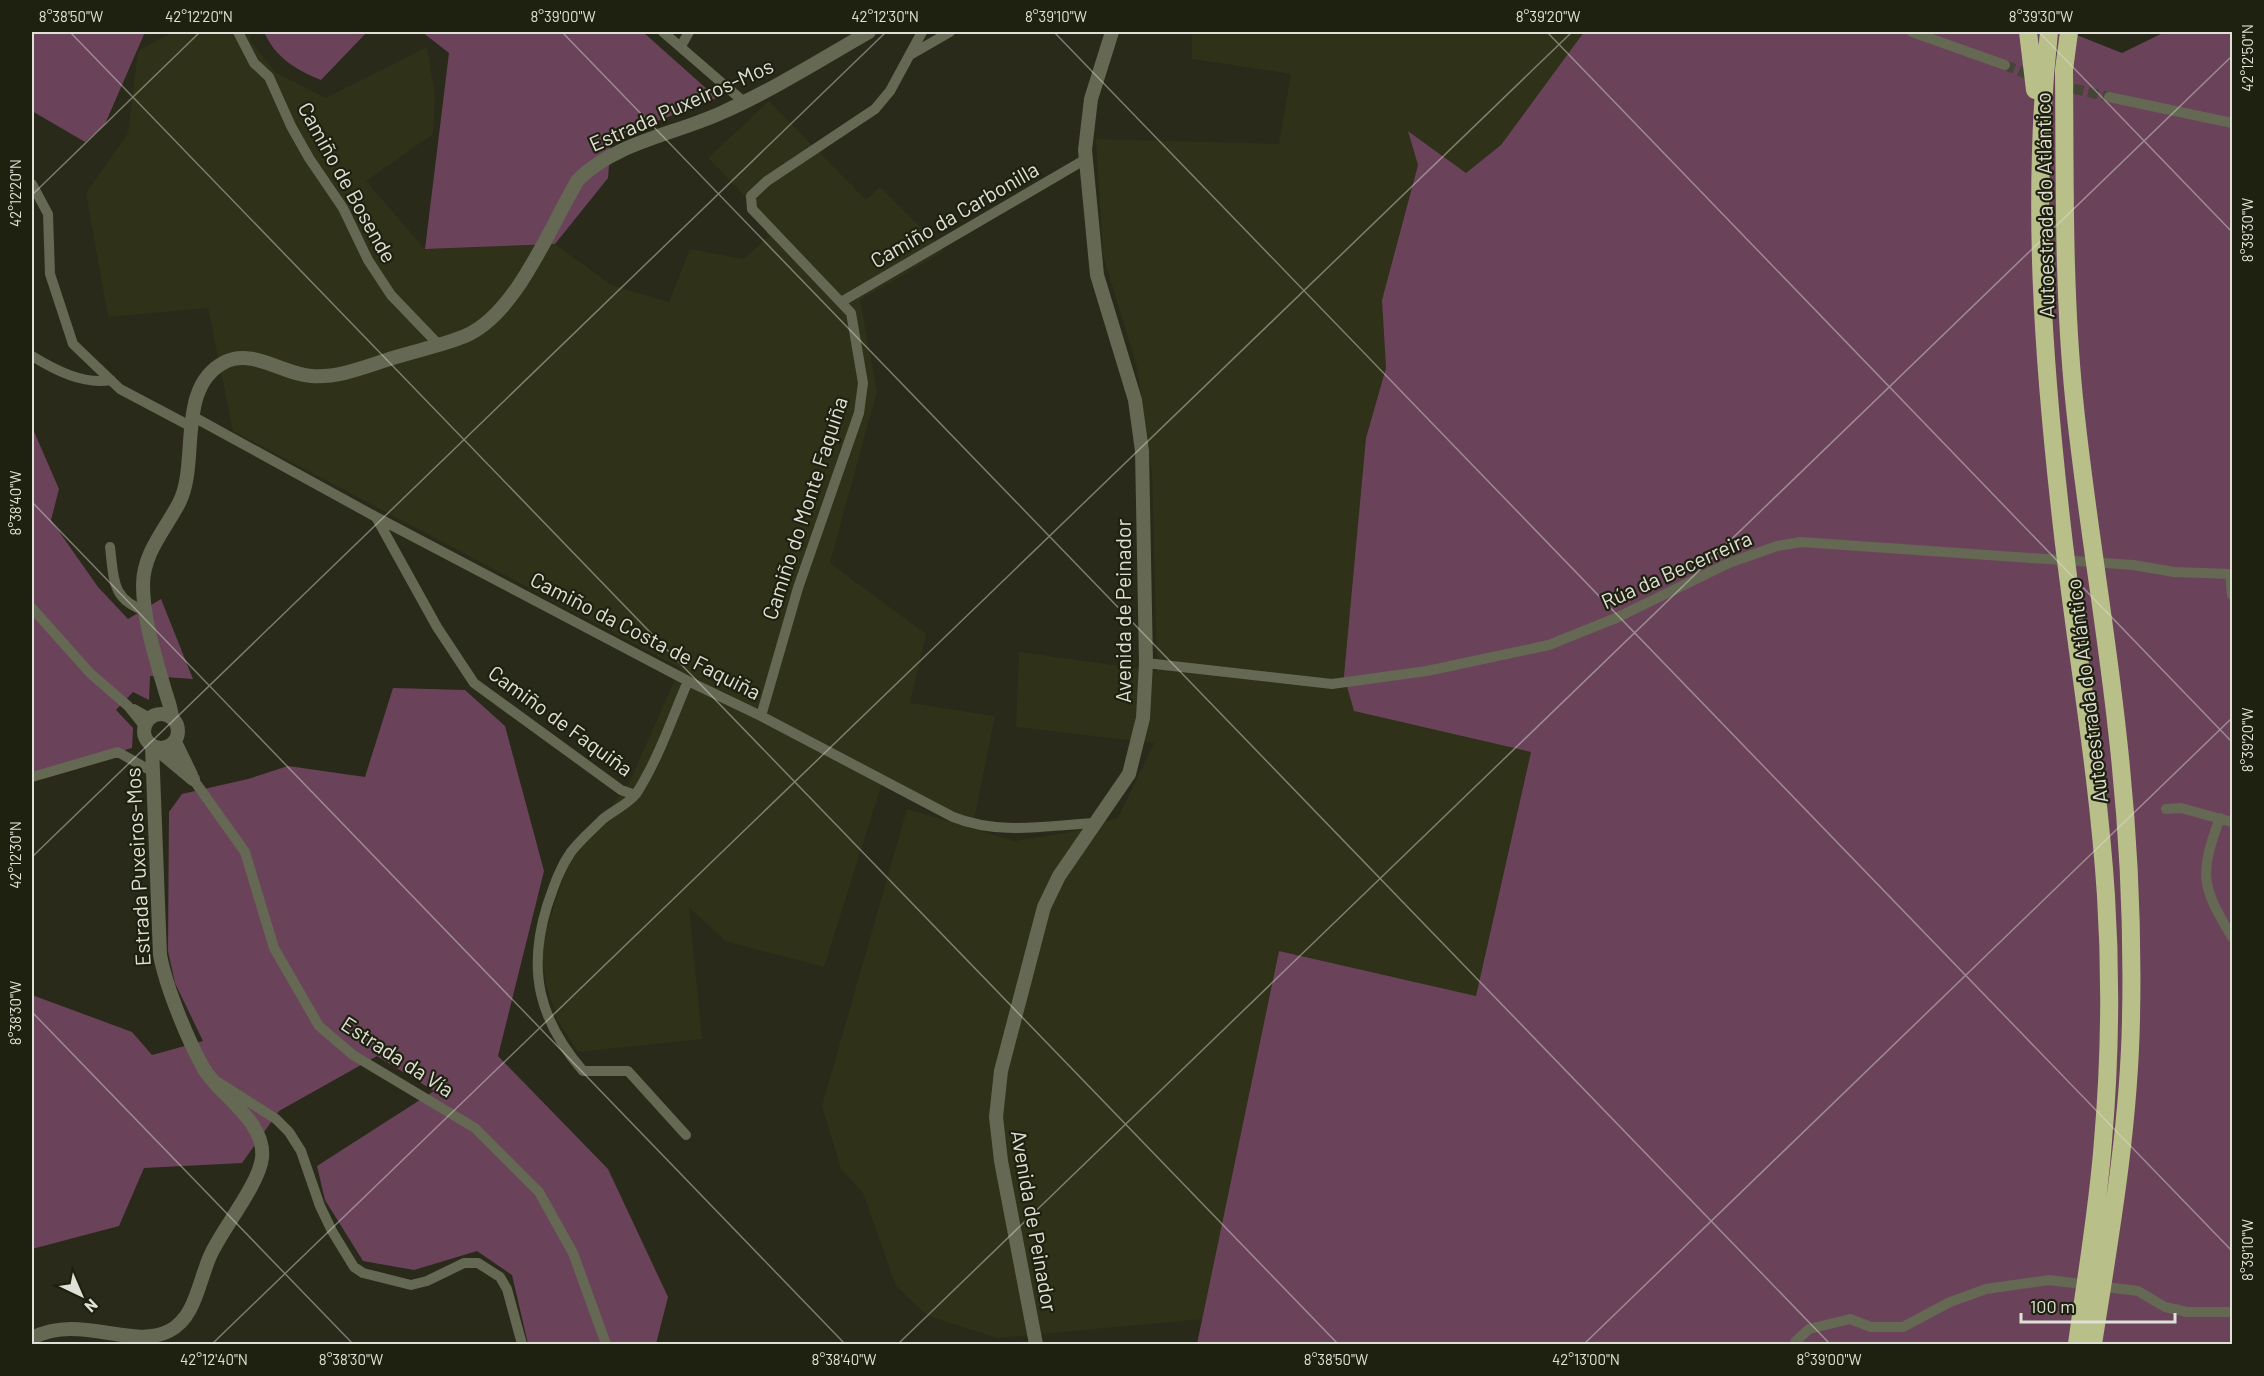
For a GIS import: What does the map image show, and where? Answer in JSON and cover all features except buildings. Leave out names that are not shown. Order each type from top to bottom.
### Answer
[{"type":"highway","points":[[2028,32],[2040,140]]},
{"type":"highway","name":"Autoestrada do Atlántico","points":[[2049,32],[2040,140],[2039,261],[2044,349],[2062,529],[2098,803],[2106,897],[2109,993],[2103,1140],[2077,1344]]},
{"type":"highway","name":"Autoestrada do Atlántico","points":[[2069,32],[2064,70],[2067,313],[2074,397],[2117,730],[2129,895],[2131,1018],[2127,1103],[2117,1192],[2093,1344]]},
{"type":"highway","points":[[2064,70],[2075,32]]},
{"type":"street","name":"Camiño de Bosende","points":[[238,32],[254,63],[269,77],[291,126],[343,208],[368,260],[392,295],[438,344]]},
{"type":"street","points":[[663,32],[744,102]]},
{"type":"street","points":[[681,46],[688,32]]},
{"type":"street","name":"Estrada Puxeiros-Mos","points":[[168,716],[170,703],[164,690],[146,611],[143,584],[156,539],[179,502],[187,480],[191,421],[196,401],[206,380],[227,361],[240,358],[257,360],[294,375],[314,377],[339,374],[466,335],[498,310],[527,273],[578,180],[590,168],[608,157],[772,89],[869,32]]},
{"type":"street","name":"Camiño do Monte Faquiña","points":[[761,716],[798,588],[859,413],[863,383],[851,313],[752,209],[751,196],[767,181],[875,109],[890,92],[922,32]]},
{"type":"street","points":[[910,55],[950,32]]},
{"type":"street","name":"Avenida de Peinador","points":[[1036,1344],[1001,1161],[996,1117],[1001,1071],[1044,907],[1059,876],[1129,774],[1143,718],[1146,663],[1142,451],[1135,400],[1097,275],[1086,159],[1091,99],[1112,32]]},
{"type":"street","points":[[1912,32],[2005,65]]},
{"type":"street","points":[[2109,97],[2232,123]]},
{"type":"street","name":"Camiño da Carbonilla","points":[[841,302],[1086,159]]},
{"type":"street","name":"Camiño da Costa de Faquiña","points":[[32,184],[48,214],[50,274],[73,344],[120,389],[191,421],[953,818],[973,825],[1006,830],[1097,823]]},
{"type":"street","points":[[32,356],[53,369],[74,376],[98,382],[111,380]]},
{"type":"street","name":"Camiño de Faquiña","points":[[375,517],[437,627],[474,683],[594,770],[635,795]]},
{"type":"street","name":"Rúa da Becerreira","points":[[1146,663],[1332,684],[1427,671],[1549,645],[1616,618],[1729,563],[1777,546],[1801,542],[2133,566],[2174,572],[2231,574],[2232,595]]},
{"type":"street","points":[[110,547],[119,597],[130,606],[146,611]]},
{"type":"street","points":[[32,608],[90,673],[147,722]]},
{"type":"street","points":[[686,1135],[628,1071],[583,1071],[552,1029],[541,1001],[537,968],[538,941],[558,873],[572,850],[595,827],[635,795],[658,750],[688,681]]},
{"type":"street","points":[[147,722],[168,716],[178,728],[175,742],[193,779]]},
{"type":"street","points":[[147,722],[144,735],[154,747],[193,779]]},
{"type":"street","points":[[154,747],[166,748],[175,742]]},
{"type":"street","name":"Estrada Puxeiros-Mos","points":[[32,1338],[44,1332],[68,1327],[146,1337],[166,1333],[186,1316],[217,1241],[257,1173],[262,1159],[261,1145],[256,1131],[204,1068],[165,979],[162,963],[153,772],[154,747]]},
{"type":"street","points":[[32,777],[118,752],[153,772]]},
{"type":"street","name":"Estrada da Vía","points":[[193,779],[245,852],[274,948],[319,1026],[353,1055],[475,1128],[539,1192],[573,1253],[606,1344]]},
{"type":"street","points":[[2166,809],[2181,808],[2232,822]]},
{"type":"street","points":[[2220,818],[2208,851],[2205,873],[2208,891],[2232,937]]},
{"type":"street","points":[[212,1079],[276,1119],[289,1132],[301,1151],[332,1231],[354,1267],[363,1273],[411,1285],[427,1281],[464,1263],[478,1263],[490,1268],[507,1289],[522,1344]]},
{"type":"street","points":[[1795,1342],[1809,1329],[1850,1319],[1871,1328],[1903,1326],[1950,1302],[1986,1289],[2049,1280],[2138,1291],[2165,1307],[2187,1312],[2232,1312]]},
{"type":"shaded area","points":[[32,32],[145,32],[105,124],[85,142],[32,111]]},
{"type":"shaded area","points":[[172,32],[250,32],[251,42],[275,72],[326,98],[427,47],[435,96],[433,134],[366,181],[425,249],[555,244],[611,285],[669,302],[690,249],[744,259],[769,236],[739,189],[708,158],[769,101],[866,200],[880,187],[944,251],[860,300],[877,391],[830,563],[926,634],[910,703],[995,716],[973,825],[883,780],[824,967],[725,941],[689,907],[702,1039],[578,1052],[558,1021],[546,984],[541,947],[566,868],[629,783],[680,668],[233,431],[208,308],[108,317],[86,193],[128,133],[138,51]]},
{"type":"shaded area","points":[[264,32],[367,32],[321,80],[287,62],[274,49]]},
{"type":"shaded area","points":[[422,32],[643,32],[717,98],[611,139],[608,178],[555,244],[425,249],[449,53]]},
{"type":"shaded area","points":[[1192,32],[1584,32],[1501,145],[1466,173],[1409,131],[1418,165],[1382,300],[1386,368],[1366,438],[1354,711],[1531,752],[1476,996],[1279,951],[1203,1319],[997,1338],[928,1316],[896,1286],[863,1193],[841,1169],[822,1106],[907,809],[1015,841],[1070,832],[1118,818],[1154,743],[1016,727],[1019,652],[1157,671],[1152,473],[1137,368],[1103,255],[1096,139],[1279,144],[1291,74],[1192,59]]},
{"type":"shaded area","points":[[1584,32],[2069,32],[2122,53],[2165,32],[2232,32],[2232,1344],[1197,1344],[1279,951],[1476,996],[1531,752],[1354,711],[1344,676],[1366,438],[1386,368],[1382,300],[1418,165],[1408,131],[1466,173],[1501,145]]},
{"type":"shaded area","points":[[32,427],[59,489],[51,520],[98,587],[128,619],[161,599],[193,679],[150,676],[149,700],[133,692],[116,710],[133,728],[132,748],[32,777]]},
{"type":"shaded area","points":[[393,688],[465,690],[505,726],[544,871],[498,1056],[608,1169],[668,1297],[656,1344],[528,1344],[512,1275],[477,1251],[414,1270],[363,1261],[325,1200],[317,1166],[434,1091],[377,1056],[279,1111],[242,1163],[144,1168],[119,1226],[32,1249],[32,995],[132,1032],[152,1055],[203,1041],[175,983],[168,951],[169,812],[182,794],[248,779],[288,766],[365,777]]},
{"type":"tunnel","points":[[2005,65],[2036,78]]},
{"type":"tunnel","points":[[2059,85],[2109,97]]}]
